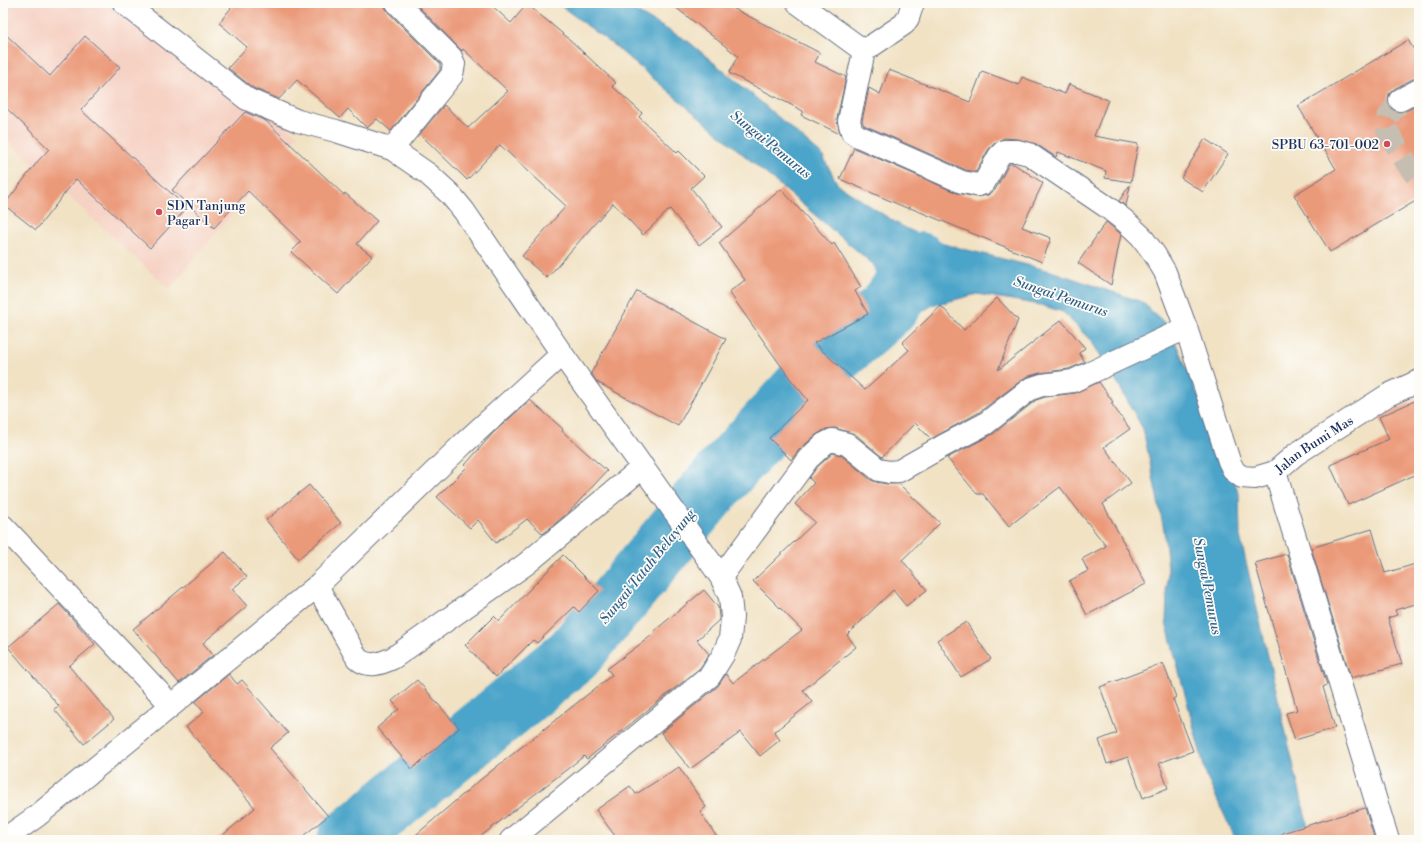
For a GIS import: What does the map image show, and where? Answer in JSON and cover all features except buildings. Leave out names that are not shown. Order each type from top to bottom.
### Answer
[{"type":"street","points":[[124,3],[247,99],[298,121],[336,131],[392,149],[428,174],[450,194],[464,211],[562,354],[717,571],[730,597],[732,617],[730,639],[723,655],[710,676],[511,840]]},
{"type":"street","points":[[392,149],[452,75],[454,64],[451,57],[396,3]]},
{"type":"street","points":[[798,3],[864,51],[904,24],[908,18],[913,3]]},
{"type":"street","name":"Jalan Bumi Mas","points":[[864,51],[849,121],[852,132],[962,182],[978,185],[984,183],[999,156],[1004,151],[1017,151],[1029,154],[1107,207],[1141,236],[1165,272],[1180,330],[1229,461],[1234,471],[1242,477],[1255,478],[1275,472],[1296,454],[1388,395],[1419,381]]},
{"type":"street","points":[[1400,100],[1419,90]]},
{"type":"street","points":[[717,571],[808,459],[824,444],[832,440],[847,444],[879,470],[889,472],[899,471],[985,424],[1030,389],[1042,385],[1072,381],[1180,330]]},
{"type":"street","points":[[3,840],[37,816],[317,586],[463,444],[562,354]]},
{"type":"street","points":[[317,586],[357,658],[361,662],[381,664],[393,658],[526,564],[643,467]]},
{"type":"street","points":[[1275,472],[1388,840]]},
{"type":"street","points":[[3,526],[171,706]]},
{"type":"shaded area","name":"SDN Tanjung Pagar 1","points":[[3,3],[116,3],[298,135],[169,289],[3,136]]},
{"type":"water","name":"Sungai Pemurus","points":[[557,3],[621,3],[689,42],[822,155],[838,185],[898,224],[932,241],[1051,271],[1142,302],[1169,327],[1239,493],[1240,536],[1311,840],[1236,840],[1207,778],[1166,622],[1168,568],[1164,530],[1143,429],[1112,373],[1091,341],[1063,312],[1041,305],[977,294],[931,306],[887,335],[874,265],[616,47]]},
{"type":"waterway","name":"Sungai Tatah Belayung","points":[[347,840],[573,655],[713,486],[822,366],[889,307],[919,262]]},
{"type":"tunnel","points":[[1400,100],[1388,117],[1387,130],[1407,164],[1419,180]]},
{"type":"place","name":"SPBU 63-701-002","points":[[1387,144]]},
{"type":"place","name":"SDN Tanjung Pagar 1","points":[[159,212]]}]
